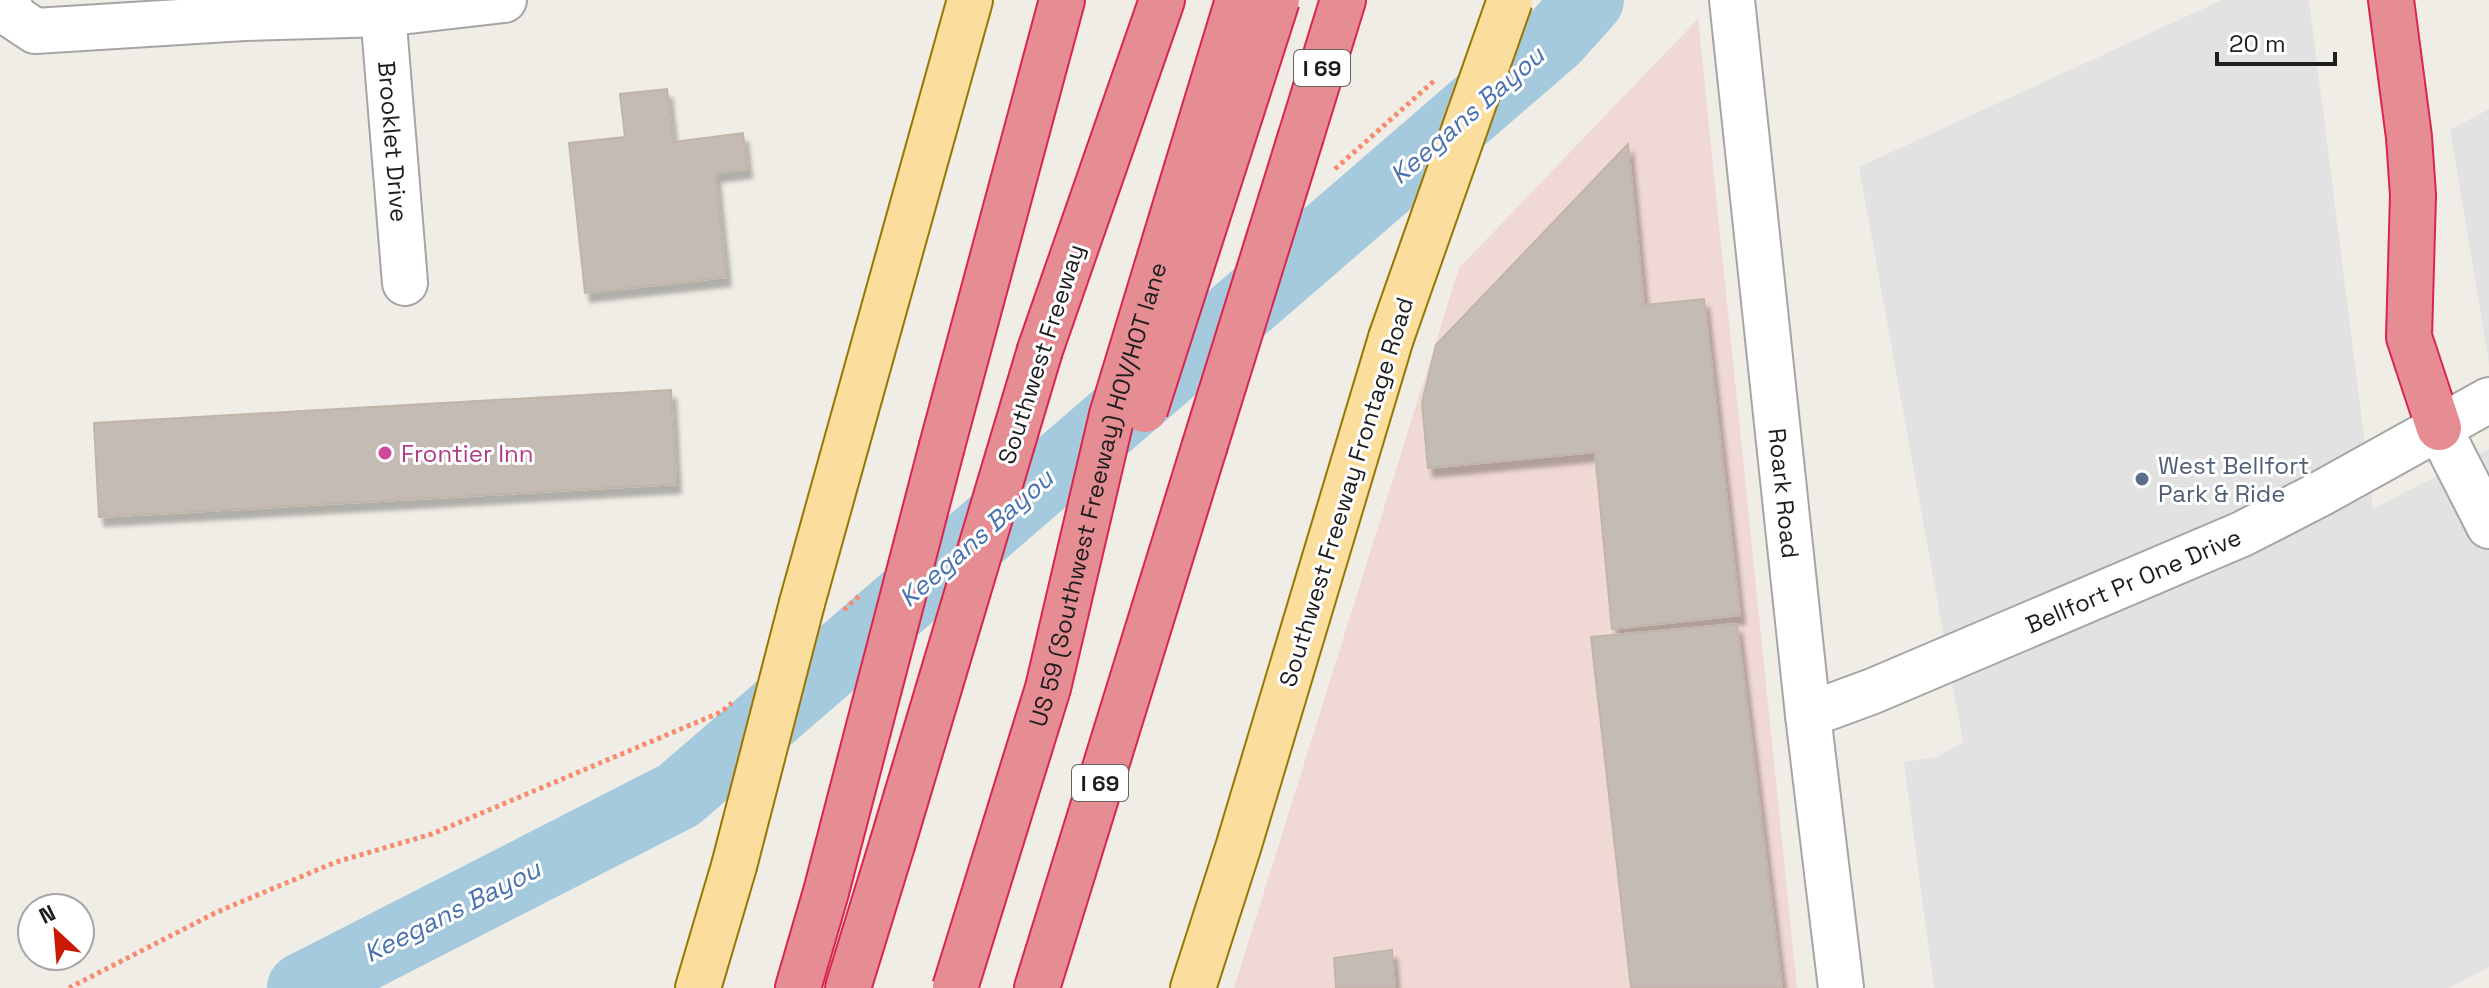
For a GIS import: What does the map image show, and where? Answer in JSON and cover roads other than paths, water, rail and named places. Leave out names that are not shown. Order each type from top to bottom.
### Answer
[{"type":"highway","points":[[798,988],[1062,0]]},
{"type":"highway","name":"Southwest Freeway","points":[[848,988],[1040,350],[1162,0]]},
{"type":"highway","name":"US 59 (Southwest Freeway) HOV/HOT lane","points":[[955,988],[1048,688],[1112,415],[1238,0]]},
{"type":"highway","points":[[1070,603],[1143,414],[1277,0]]},
{"type":"highway","name":"I 69","points":[[1037,988],[1343,0]]},
{"type":"highway","points":[[2365,0],[2409,337],[2439,428]]},
{"type":"highway","points":[[2391,0],[2408,124],[2413,195],[2409,337]]},
{"type":"main road","points":[[698,988],[970,0]]},
{"type":"main road","name":"Southwest Freeway Frontage Road","points":[[1193,988],[1243,833],[1391,338],[1510,0]]},
{"type":"street","points":[[7,0],[14,17],[35,31],[243,9],[383,7],[504,0]]},
{"type":"street","name":"Roark Road","points":[[1732,0],[1808,715],[1841,988]]},
{"type":"street","name":"Brooklet Drive","points":[[383,7],[405,283]]},
{"type":"street","name":"Bellfort Pr One Drive","points":[[1808,715],[1873,691],[2242,534],[2489,400]]},
{"type":"street","points":[[2439,428],[2489,526]]},
{"type":"waterway","name":"Keegans Bayou","points":[[302,988],[679,795],[1555,38],[1589,0]]},
{"type":"place","name":"Frontier Inn","points":[[385,453]]},
{"type":"place","name":"West Bellfort Park & Ride","points":[[2142,479]]}]
